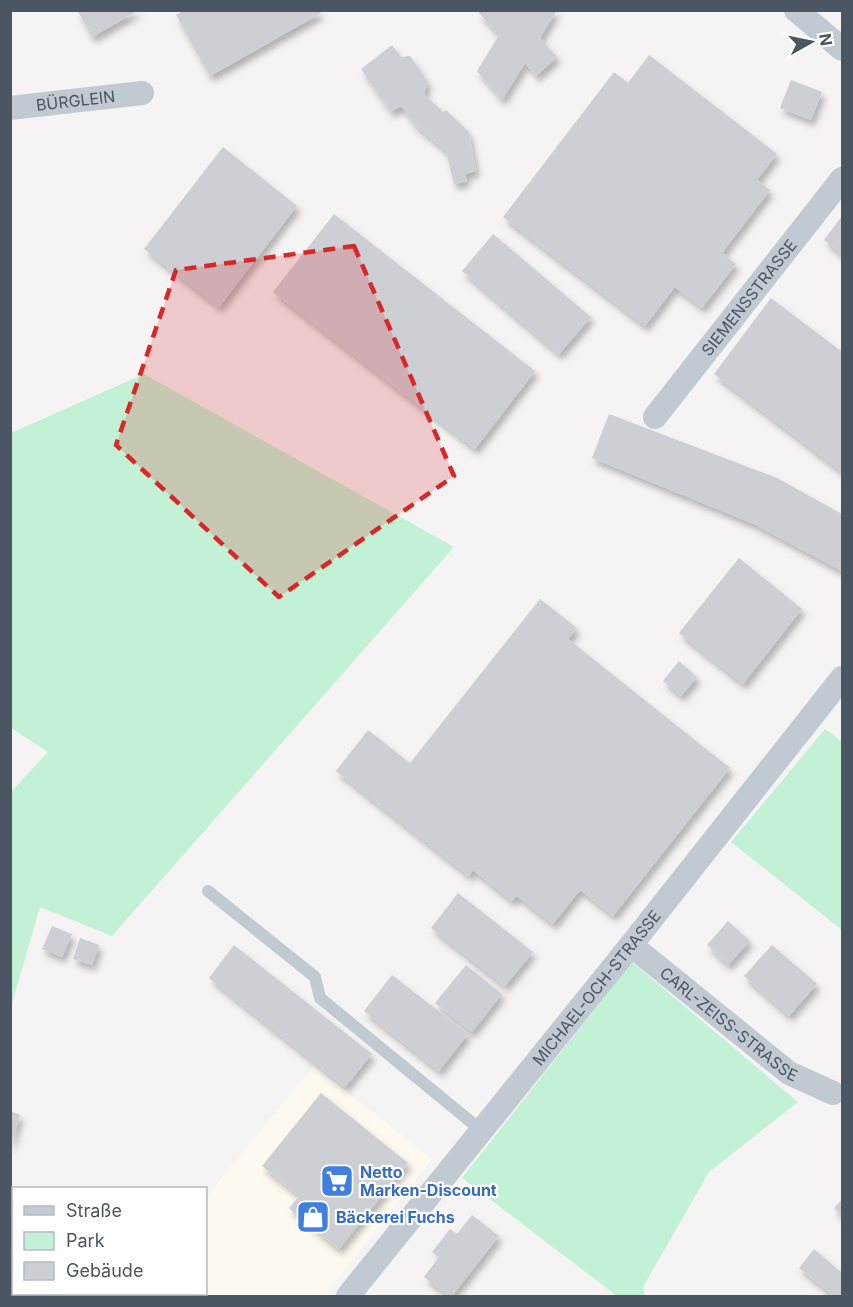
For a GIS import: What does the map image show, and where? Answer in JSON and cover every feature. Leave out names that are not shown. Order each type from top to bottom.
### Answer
[{"type":"street","points":[[796,10],[843,49]]},
{"type":"street","name":"BÜRGLEIN","points":[[10,108],[142,93]]},
{"type":"street","name":"SIEMENSSTRASSE","points":[[655,417],[843,179]]},
{"type":"street","name":"MICHAEL-OCH-STRASSE","points":[[348,1296],[843,678]]},
{"type":"street","name":"CARL-ZEISS-STRASSE","points":[[631,945],[789,1073],[833,1094]]},
{"type":"lane","points":[[208,891],[315,977],[320,998],[482,1131]]},
{"type":"highlighted area","points":[[354,246],[454,476],[279,597],[116,445],[176,270]]},
{"type":"shaded area","points":[[314,1066],[432,1159],[324,1296],[123,1296],[207,1295],[207,1196]]},
{"type":"green space","points":[[144,374],[454,547],[112,936],[40,907],[11,1007],[11,792],[48,752],[11,728],[11,433]]},
{"type":"green space","points":[[825,729],[842,742],[842,930],[731,842]]},
{"type":"green space","points":[[632,962],[798,1102],[709,1172],[643,1287],[645,1296],[617,1296],[462,1178]]},
{"type":"building","points":[[77,10],[139,10],[92,37]]},
{"type":"building","points":[[184,10],[319,10],[321,13],[210,76],[176,15]]},
{"type":"building","points":[[481,10],[557,10],[540,38],[557,57],[536,76],[525,63],[502,100],[477,71],[499,35],[479,13]]},
{"type":"building","points":[[392,45],[401,57],[410,56],[428,82],[424,94],[443,112],[446,110],[469,132],[476,171],[465,174],[467,181],[454,184],[446,151],[416,126],[401,106],[391,112],[361,69]]},
{"type":"building","points":[[649,55],[777,154],[757,180],[770,190],[722,253],[736,264],[702,308],[675,287],[645,326],[503,217],[614,72],[628,83]]},
{"type":"building","points":[[791,80],[822,92],[811,120],[780,108]]},
{"type":"building","points":[[223,147],[297,206],[219,307],[144,249]]},
{"type":"building","points":[[334,214],[535,371],[475,449],[273,292]]},
{"type":"building","points":[[842,216],[842,255],[824,240]]},
{"type":"building","points":[[493,234],[591,317],[559,354],[462,271]]},
{"type":"building","points":[[771,298],[842,352],[842,472],[714,374]]},
{"type":"building","points":[[609,414],[777,478],[842,514],[842,571],[754,524],[592,458]]},
{"type":"building","points":[[739,558],[802,609],[743,684],[679,633]]},
{"type":"building","points":[[540,599],[577,628],[568,639],[730,768],[613,916],[580,890],[553,924],[517,896],[512,901],[473,870],[469,876],[336,771],[368,730],[410,763]]},
{"type":"building","points":[[679,661],[697,677],[681,696],[663,681]]},
{"type":"building","points":[[458,893],[533,952],[505,986],[431,928]]},
{"type":"building","points":[[728,921],[750,941],[728,965],[707,945]]},
{"type":"building","points":[[52,926],[72,934],[62,957],[42,949]]},
{"type":"building","points":[[80,938],[99,945],[92,965],[73,959]]},
{"type":"building","points":[[234,945],[372,1054],[345,1087],[209,978]]},
{"type":"building","points":[[772,945],[817,984],[789,1016],[744,976]]},
{"type":"building","points":[[466,965],[502,994],[472,1032],[435,1003]]},
{"type":"building","points":[[392,975],[468,1034],[439,1071],[364,1011]]},
{"type":"building","name":"Netto Marken-Discount","points":[[321,1093],[408,1163],[339,1249],[289,1208],[299,1196],[262,1166]]},
{"type":"building","points":[[10,1111],[20,1115],[11,1146],[10,1145]]},
{"type":"building","points":[[842,1199],[842,1216],[834,1208]]},
{"type":"building","points":[[472,1215],[499,1236],[452,1296],[449,1296],[424,1277],[439,1257],[432,1252],[450,1229],[457,1234]]},
{"type":"building","points":[[814,1249],[842,1273],[842,1296],[834,1296],[799,1268]]},
{"type":"building","points":[[50,1295],[53,1296],[19,1296]]},
{"type":"place","name":"Netto Marken-Discount","points":[[337,1181]]},
{"type":"place","name":"Bäckerei Fuchs","points":[[313,1217]]}]
